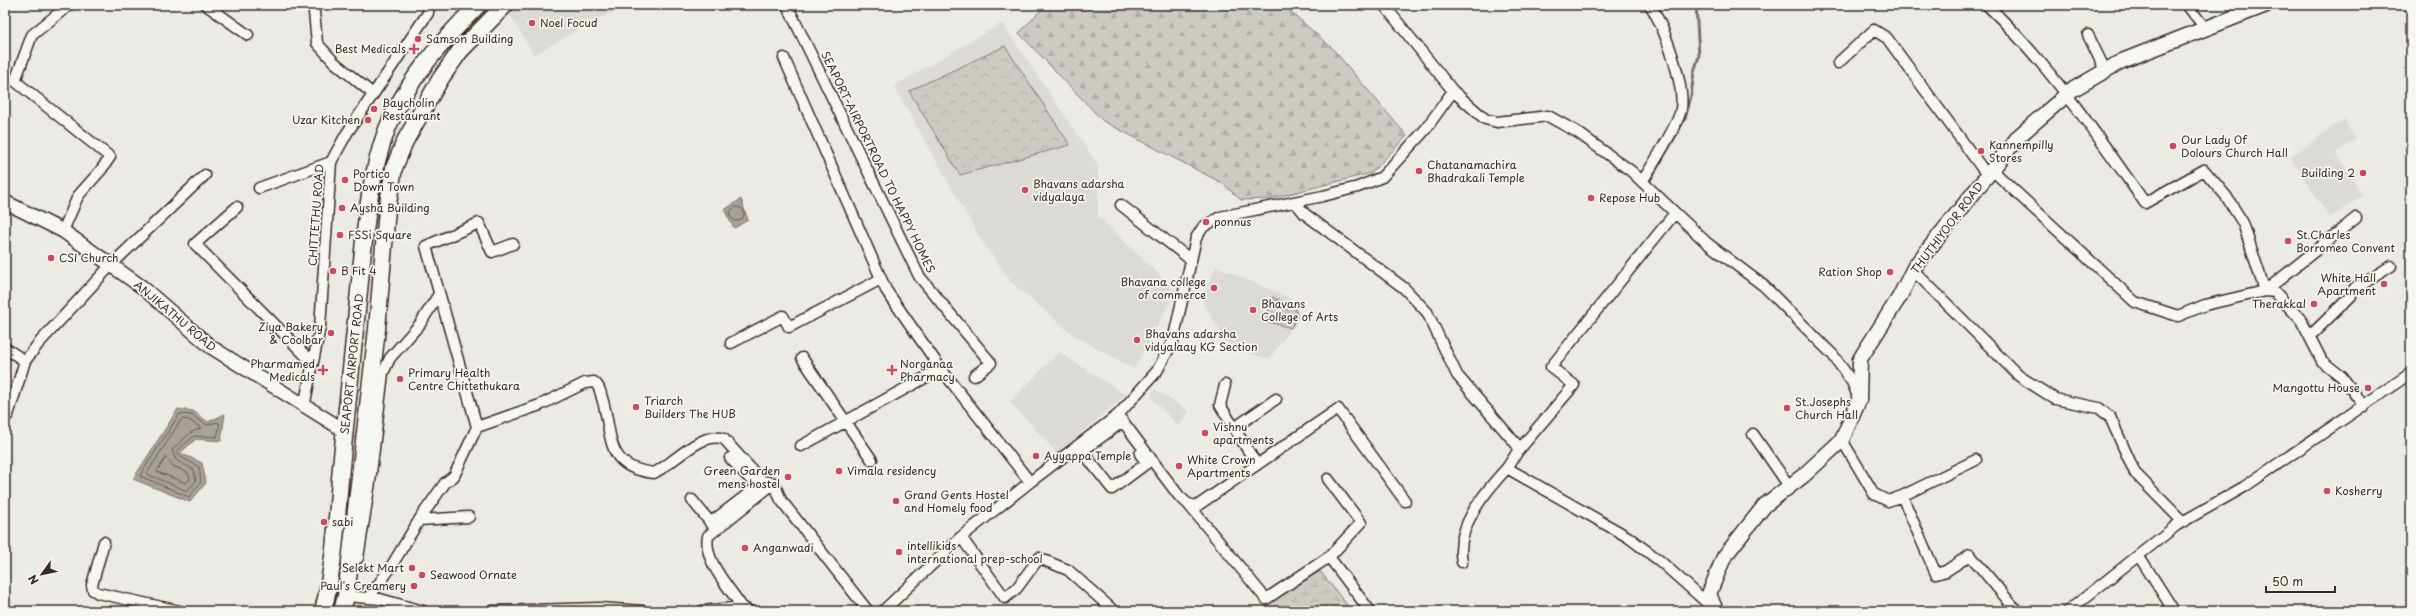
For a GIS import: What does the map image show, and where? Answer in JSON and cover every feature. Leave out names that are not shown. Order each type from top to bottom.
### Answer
[{"type":"main road","name":"SEAPORT AIRPORT ROAD","points":[[323,611],[334,544],[365,236],[377,159],[388,127],[424,67],[445,38],[478,5]]},
{"type":"main road","points":[[342,611],[349,596],[377,329],[387,209],[394,168],[405,141],[441,78],[460,51],[505,5]]},
{"type":"main road","name":"THUTHIYOOR ROAD","points":[[1715,607],[1709,594],[1724,557],[1765,505],[1842,440],[1860,400],[1860,359],[1900,296],[1913,270],[2018,136],[2067,94],[2122,61],[2266,5]]},
{"type":"street","points":[[63,231],[78,196],[101,170],[110,156],[16,81],[32,35],[69,5]]},
{"type":"street","points":[[206,5],[248,35]]},
{"type":"street","name":"CHITTETHU ROAD","points":[[304,407],[320,319],[330,162],[347,133],[428,13],[429,5]]},
{"type":"street","name":"SEAPORT-AIRPORTROAD TO HAPPY HOMES","points":[[787,5],[919,276],[991,362],[974,376]]},
{"type":"street","points":[[1384,5],[1453,91],[1485,119],[1497,122],[1548,116],[1577,132],[1642,182],[1707,243],[1764,286],[1833,355],[1852,382],[1860,400]]},
{"type":"street","points":[[1642,182],[1681,110],[1681,88],[1659,18],[1650,5]]},
{"type":"street","points":[[1987,5],[2028,46],[2067,94],[2145,203],[2204,170],[2226,196],[2243,223],[2265,291]]},
{"type":"street","points":[[2187,5],[2205,28]]},
{"type":"street","points":[[314,12],[317,43],[334,62],[373,94]]},
{"type":"street","points":[[1838,63],[1874,30],[1887,38],[1989,172],[2136,302],[2178,316],[2205,305],[2265,291],[2274,292],[2301,320],[2322,361],[2342,377],[2364,406]]},
{"type":"street","points":[[2088,35],[2105,70]]},
{"type":"street","points":[[784,58],[886,290],[941,369],[1030,482]]},
{"type":"street","points":[[1116,420],[1147,463],[1112,489],[1082,451],[1116,420],[1157,371],[1173,341],[1196,238],[1203,227],[1220,217],[1358,188],[1382,177],[1425,130],[1453,91]]},
{"type":"street","points":[[260,188],[330,162]]},
{"type":"street","points":[[8,415],[25,361],[111,265],[205,175]]},
{"type":"street","name":"ANJIKATHU ROAD","points":[[5,202],[63,231],[142,287],[211,347],[304,407],[345,431]]},
{"type":"street","points":[[1295,202],[1305,214],[1404,288],[1427,312],[1457,375],[1511,437],[1518,451]]},
{"type":"street","points":[[1121,205],[1191,260]]},
{"type":"street","points":[[237,207],[195,244],[308,358],[312,367]]},
{"type":"street","points":[[1462,562],[1460,552],[1473,511],[1482,494],[1506,468],[1518,451],[1574,386],[1551,368],[1675,213]]},
{"type":"street","points":[[2265,291],[2356,218]]},
{"type":"street","points":[[369,597],[389,570],[419,520],[445,483],[454,476],[477,427],[426,245],[479,223],[492,252],[513,244]]},
{"type":"street","points":[[2310,336],[2351,296],[2353,290],[2391,266]]},
{"type":"street","points":[[1913,270],[2019,376],[2055,399],[2099,408],[2110,417],[2135,473],[2183,522]]},
{"type":"street","points":[[731,344],[783,316],[789,327],[882,279]]},
{"type":"street","points":[[423,611],[369,597],[349,596],[370,482],[382,373],[390,358],[420,324],[439,294]]},
{"type":"street","points":[[5,348],[25,361]]},
{"type":"street","points":[[802,358],[847,421],[872,460]]},
{"type":"street","points":[[801,446],[941,369]]},
{"type":"street","points":[[2068,611],[2183,522],[2244,487],[2411,373]]},
{"type":"street","points":[[477,427],[540,405],[585,383],[594,382],[599,386],[605,408],[610,441],[620,462],[646,472],[654,473],[684,451],[717,436],[724,439],[762,481],[774,483]]},
{"type":"street","points":[[1225,385],[1220,405],[1257,465]]},
{"type":"street","points":[[1234,428],[1276,399]]},
{"type":"street","points":[[1188,504],[1197,506],[1338,409],[1405,501]]},
{"type":"street","points":[[888,609],[961,537],[1030,482],[1116,420]]},
{"type":"street","points":[[1116,420],[1179,496],[1188,504],[1266,599],[1329,557],[1361,523],[1328,479]]},
{"type":"street","points":[[1753,434],[1789,486]]},
{"type":"street","points":[[1842,440],[1874,494],[1888,501],[1902,496],[1976,460]]},
{"type":"street","points":[[730,458],[756,484],[756,488],[713,526],[708,536],[706,545],[712,562],[745,609]]},
{"type":"street","points":[[1506,468],[1628,538],[1660,561],[1706,602],[1715,607]]},
{"type":"street","points":[[713,526],[774,483]]},
{"type":"street","points":[[774,483],[781,500],[868,611]]},
{"type":"street","points":[[1902,496],[1936,574],[1946,571],[1970,555],[2017,611]]},
{"type":"street","points":[[692,500],[713,526]]},
{"type":"street","points":[[419,520],[469,517]]},
{"type":"street","points":[[961,537],[1005,598],[1017,588],[1039,558],[1068,570],[1114,611]]},
{"type":"street","points":[[104,542],[92,585],[93,590],[98,593],[180,611]]},
{"type":"street","points":[[2139,556],[2174,611]]},
{"type":"street","points":[[1329,557],[1370,611]]},
{"type":"street","points":[[492,611],[600,608],[643,611]]},
{"type":"street","points":[[702,611],[745,609]]},
{"type":"shaded area","points":[[517,5],[636,5],[595,20],[534,55],[509,13]]},
{"type":"shaded area","name":"Bhavans adarsha vidyalaya","points":[[1002,23],[1098,165],[1098,216],[1176,291],[1134,369],[1072,334],[1012,283],[981,240],[894,86]]},
{"type":"shaded area","points":[[2344,119],[2355,139],[2336,153],[2363,195],[2330,218],[2290,157]]},
{"type":"shaded area","name":"Bhavans College of Arts","points":[[1216,266],[1298,302],[1299,318],[1269,359],[1229,347],[1202,300]]},
{"type":"shaded area","points":[[1059,352],[1126,395],[1057,453],[1010,402]]},
{"type":"shaded area","points":[[1154,389],[1189,411],[1179,427],[1151,397]]},
{"type":"green space","points":[[1046,5],[1283,5],[1332,48],[1407,136],[1371,173],[1269,199],[1241,200],[1222,183],[1103,121],[1019,33]]},
{"type":"green space","points":[[1005,46],[1070,145],[960,175],[909,91]]},
{"type":"green space","points":[[1272,297],[1295,307],[1297,317],[1291,328],[1266,321]]},
{"type":"green space","points":[[1320,571],[1350,609],[1346,611],[1258,611]]},
{"type":"water","points":[[741,199],[748,220],[734,228],[724,210]]},
{"type":"water","points":[[178,409],[193,411],[208,422],[225,414],[221,441],[196,439],[180,453],[202,463],[206,483],[190,502],[133,479]]},
{"type":"waterway","points":[[1648,184],[1685,119],[1691,96],[1694,72],[1699,56],[1696,5]]},
{"type":"place","name":"Noel Focud","points":[[532,23]]},
{"type":"place","name":"Samson Building","points":[[418,39]]},
{"type":"place","name":"Best Medicals","points":[[414,49]]},
{"type":"place","name":"Baycholin Restaurant","points":[[374,109]]},
{"type":"place","name":"Uzar Kitchen","points":[[368,120]]},
{"type":"place","name":"Our Lady Of Dolours Church Hall","points":[[2173,146]]},
{"type":"place","name":"Kannempilly Stores","points":[[1981,151]]},
{"type":"place","name":"Chatanamachira Bhadrakali Temple","points":[[1419,171]]},
{"type":"place","name":"Building 2","points":[[2363,173]]},
{"type":"place","name":"Portico Down Town","points":[[345,180]]},
{"type":"place","name":"Bhavans adarsha vidyalaya","points":[[1025,190]]},
{"type":"place","name":"Repose Hub","points":[[1591,198]]},
{"type":"place","name":"Aysha Building","points":[[342,208]]},
{"type":"place","name":"ponnus","points":[[1206,222]]},
{"type":"place","name":"FSSi Square","points":[[340,235]]},
{"type":"place","name":"St.Charles Borromeo Convent","points":[[2288,241]]},
{"type":"place","name":"CSI Church","points":[[51,258]]},
{"type":"place","name":"B Fit 4","points":[[333,271]]},
{"type":"place","name":"Ration Shop","points":[[1890,272]]},
{"type":"place","name":"White Hall Apartment","points":[[2384,284]]},
{"type":"place","name":"Bhavana college of commerce","points":[[1214,288]]},
{"type":"place","name":"Therakkal","points":[[2314,304]]},
{"type":"place","name":"Bhavans College of Arts","points":[[1253,310]]},
{"type":"place","name":"Ziya Bakery & Coolbar","points":[[331,333]]},
{"type":"place","name":"Bhavans adarsha vidyalaay KG Section","points":[[1137,340]]},
{"type":"place","name":"Pharmamed Medicals","points":[[323,370]]},
{"type":"place","name":"Norganaa Pharmacy","points":[[892,370]]},
{"type":"place","name":"Primary Health Centre Chittethukara","points":[[400,379]]},
{"type":"place","name":"Mangottu House","points":[[2368,388]]},
{"type":"place","name":"Triarch Builders The HUB","points":[[636,407]]},
{"type":"place","name":"St.Josephs Church Hall","points":[[1787,408]]},
{"type":"place","name":"Vishnu apartments","points":[[1205,433]]},
{"type":"place","name":"Ayyappa Temple","points":[[1036,456]]},
{"type":"place","name":"White Crown Apartments","points":[[1179,466]]},
{"type":"place","name":"Vimala residency","points":[[839,471]]},
{"type":"place","name":"Green Garden mens hostel","points":[[788,477]]},
{"type":"place","name":"Kosherry","points":[[2327,491]]},
{"type":"place","name":"Grand Gents Hostel and Homely food","points":[[896,501]]},
{"type":"place","name":"sabi","points":[[324,522]]},
{"type":"place","name":"Anganwadi","points":[[745,548]]},
{"type":"place","name":"intellikids international prep-school","points":[[899,552]]},
{"type":"place","name":"Selekt Mart","points":[[412,568]]},
{"type":"place","name":"Seawood Ornate","points":[[422,575]]},
{"type":"place","name":"Paul's Creamery","points":[[414,586]]}]
